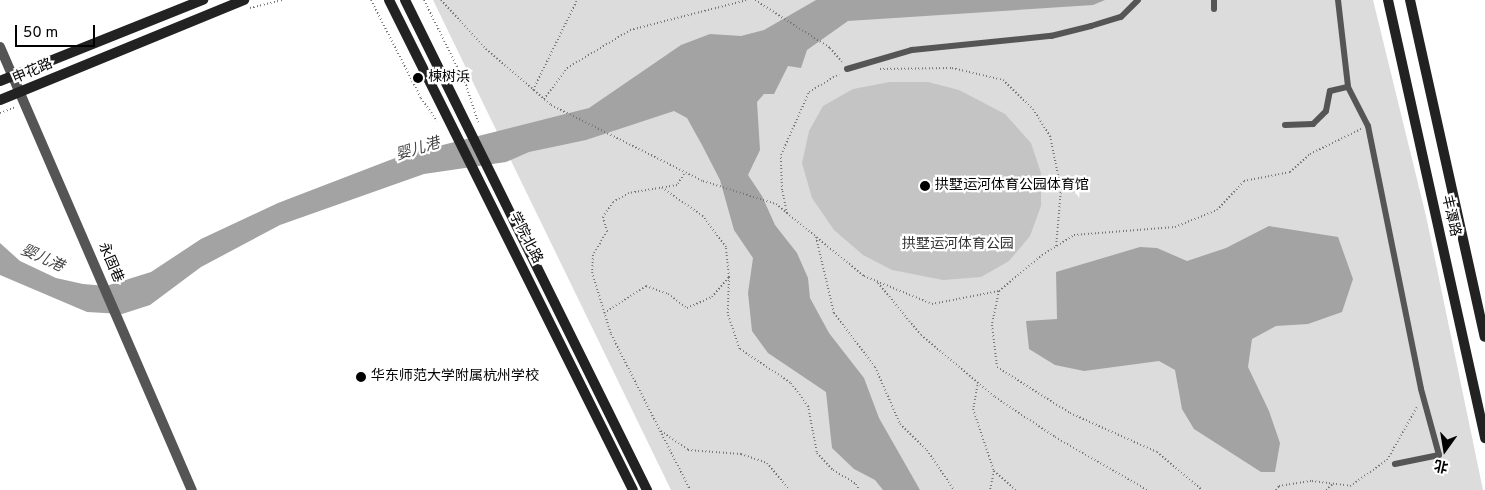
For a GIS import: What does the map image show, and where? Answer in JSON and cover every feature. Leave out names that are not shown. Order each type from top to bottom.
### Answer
[{"type":"main road","name":"申花路","points":[[0,81],[203,0]]},
{"type":"main road","name":"申花路","points":[[0,100],[244,0]]},
{"type":"main road","name":"学院北路","points":[[389,0],[445,109],[633,490]]},
{"type":"main road","name":"学院北路","points":[[405,0],[488,173],[647,490]]},
{"type":"main road","name":"丰潭路","points":[[1388,0],[1484,432]]},
{"type":"main road","name":"丰潭路","points":[[1410,0],[1485,337]]},
{"type":"street","name":"永固巷","points":[[0,47],[192,490]]},
{"type":"lane","points":[[847,68],[912,50],[1051,36],[1121,17],[1138,0]]},
{"type":"lane","points":[[1214,0],[1214,10]]},
{"type":"lane","points":[[1338,0],[1348,87],[1368,126],[1421,389],[1439,455],[1395,464]]},
{"type":"lane","points":[[1285,125],[1313,124],[1326,111],[1330,91],[1348,87]]},
{"type":"path","points":[[371,0],[421,98],[440,126]]},
{"type":"path","points":[[424,0],[466,85],[480,127]]},
{"type":"path","points":[[442,0],[486,49],[551,105],[616,140],[684,173],[703,181],[776,204],[864,276],[932,304],[999,290],[1056,247],[1074,236],[1183,224],[1217,210],[1244,181],[1290,172],[1310,154],[1368,126]]},
{"type":"path","points":[[533,90],[577,0]]},
{"type":"path","points":[[544,100],[567,68],[630,30],[747,0]]},
{"type":"path","points":[[755,0],[830,48],[847,68],[809,92],[781,155],[782,190],[787,213]]},
{"type":"path","points":[[874,69],[952,68],[1003,80],[1033,109],[1050,136],[1061,189],[1056,247]]},
{"type":"path","points":[[684,173],[677,185],[629,193],[613,202],[603,217],[607,231],[593,254],[592,272],[611,334],[690,490]]},
{"type":"path","points":[[661,187],[704,216],[726,246],[729,277],[728,315],[740,349],[792,383],[808,406],[817,453],[832,470],[856,484],[859,490]]},
{"type":"path","points":[[816,236],[834,313],[875,367],[900,424],[927,450],[954,490]]},
{"type":"path","points":[[604,313],[646,286],[668,294],[687,308],[712,297],[729,277]]},
{"type":"path","points":[[877,281],[921,335],[978,382],[1055,438],[1147,490]]},
{"type":"path","points":[[999,290],[992,325],[996,367],[1070,413],[1156,452],[1202,490]]},
{"type":"path","points":[[978,382],[974,409],[994,471],[990,490]]},
{"type":"path","points":[[1276,490],[1279,486],[1312,481],[1350,486],[1387,460],[1416,413],[1421,389]]},
{"type":"path","points":[[659,429],[688,450],[741,454],[767,463],[790,490]]},
{"type":"path","points":[[994,471],[1016,490]]},
{"type":"path","points":[[1326,490],[1333,484]]},
{"type":"green space","name":"拱墅运河体育公园","points":[[433,0],[1373,0],[1426,216],[1483,490],[671,490]]},
{"type":"shaded area","points":[[816,0],[1105,0],[1093,5],[848,21],[807,50],[801,68],[788,66],[774,94],[764,94],[757,102],[760,150],[748,175],[762,196],[775,225],[797,253],[808,278],[810,298],[829,333],[864,378],[879,418],[920,490],[883,490],[875,480],[854,469],[832,448],[826,392],[768,353],[752,331],[748,293],[753,258],[734,230],[720,180],[702,145],[687,118],[674,111],[586,140],[529,152],[506,162],[424,174],[280,225],[201,267],[150,305],[122,314],[87,312],[0,275],[0,243],[20,261],[56,278],[83,284],[106,286],[151,272],[201,239],[278,203],[403,155],[589,108],[681,45],[710,34],[741,36],[764,30]]},
{"type":"shaded area","points":[[1269,226],[1338,237],[1353,279],[1342,312],[1308,324],[1276,326],[1252,339],[1248,367],[1269,411],[1280,443],[1275,472],[1261,472],[1194,429],[1182,409],[1175,370],[1159,361],[1084,371],[1055,365],[1029,349],[1026,321],[1057,319],[1056,272],[1140,247],[1157,248],[1187,261],[1226,248]]},
{"type":"building","name":"拱墅运河体育公园体育馆","points":[[890,82],[928,82],[959,90],[1005,114],[1031,143],[1041,173],[1041,206],[1030,236],[1009,261],[981,277],[943,280],[892,270],[863,255],[834,230],[812,198],[802,163],[809,131],[823,106],[853,89]]},
{"type":"place","name":"楝树浜","points":[[418,78]]},
{"type":"place","name":"拱墅运河体育公园体育馆","points":[[925,186]]},
{"type":"place","name":"华东师范大学附属杭州学校","points":[[361,377]]},
{"type":"water label","name":"婴儿港","points":[[418,150]]},
{"type":"water label","name":"婴儿港","points":[[42,259]]}]
